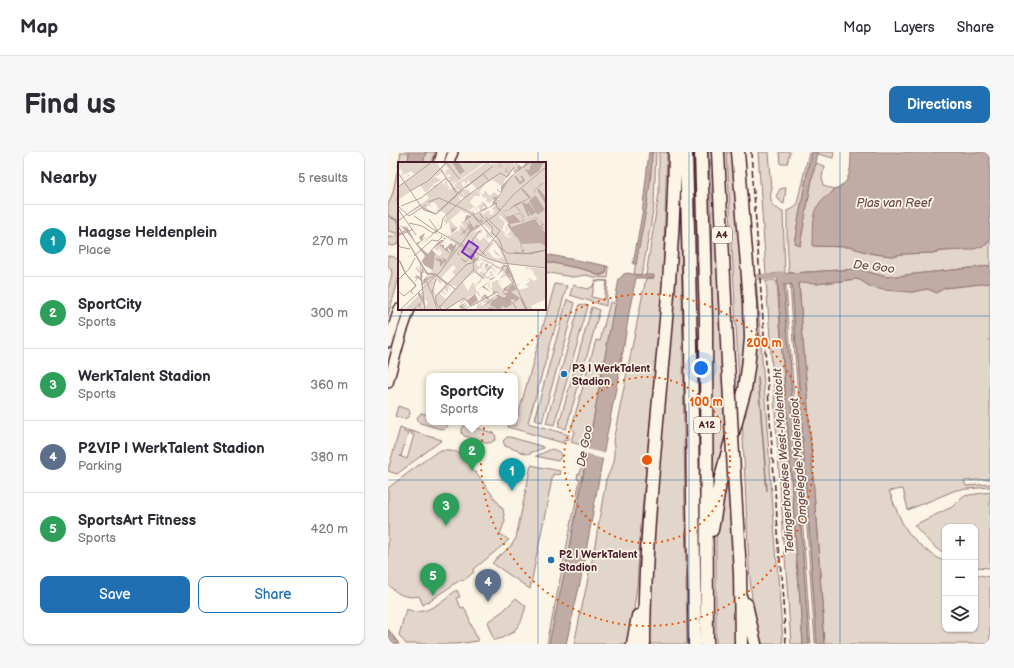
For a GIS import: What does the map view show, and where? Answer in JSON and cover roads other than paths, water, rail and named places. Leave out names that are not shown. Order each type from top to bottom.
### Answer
[{"type":"highway","points":[[644,644],[648,544],[672,248],[676,152]]},
{"type":"highway","name":"A12","points":[[686,152],[691,339],[695,644]]},
{"type":"highway","name":"A12","points":[[701,152],[706,339],[707,644]]},
{"type":"highway","name":"A4","points":[[718,152],[740,572],[741,644]]},
{"type":"highway","name":"A12","points":[[706,579],[719,486],[745,389],[750,345],[750,309],[738,152]]},
{"type":"highway","points":[[633,644],[648,544]]},
{"type":"highway","name":"A4","points":[[740,572],[755,644]]},
{"type":"main road","points":[[439,162],[442,152]]},
{"type":"main road","points":[[449,162],[453,152]]},
{"type":"main road","points":[[388,343],[399,310]]},
{"type":"main road","points":[[388,383],[410,310]]},
{"type":"water","points":[[409,152],[426,152],[423,162],[408,162]]},
{"type":"water","points":[[649,152],[652,152],[652,166],[649,194],[636,264],[633,264],[642,214]]},
{"type":"water","points":[[811,152],[817,152],[800,245],[794,243]]},
{"type":"water","name":"Plas van Reef","points":[[851,152],[990,152],[990,239],[986,245],[971,250],[940,251],[892,256],[874,254],[849,247],[813,246],[814,223],[817,208],[820,202],[833,192],[834,189],[844,184],[849,174]]},
{"type":"water","points":[[546,254],[607,266],[606,273],[599,275],[586,270],[546,261]]},
{"type":"water","points":[[990,266],[990,283],[944,288],[937,293],[928,289],[912,292],[883,290],[871,287],[856,279],[816,284],[799,283],[825,644],[817,644],[792,284],[784,285],[809,644],[803,644],[777,274],[857,269],[887,277]]},
{"type":"water","points":[[627,273],[637,275],[654,275],[654,278],[636,278],[581,579],[566,644],[549,644],[571,542],[619,279]]},
{"type":"water","points":[[388,629],[399,644],[388,644]]},
{"type":"waterway","name":"De Goo","points":[[754,277],[784,276]]},
{"type":"waterway","points":[[758,378],[767,491]]},
{"type":"railway","points":[[751,152],[786,644]]},
{"type":"place","name":"P3 | WerkTalent Stadion","points":[[564,374]]},
{"type":"place","name":"SportCity","points":[[472,471]]},
{"type":"place","name":"Haagse Heldenplein","points":[[512,491]]},
{"type":"place","name":"WerkTalent Stadion","points":[[446,526]]},
{"type":"place","name":"P2 | WerkTalent Stadion","points":[[551,560]]},
{"type":"place","name":"SportsArt Fitness","points":[[433,596]]},
{"type":"place","name":"P2VIP | WerkTalent Stadion","points":[[488,602]]},
{"type":"water label","name":"Tedingerbroekse West-Molentocht","points":[[784,461]]},
{"type":"water label","name":"Omgelegde Molensloot","points":[[799,461]]}]
